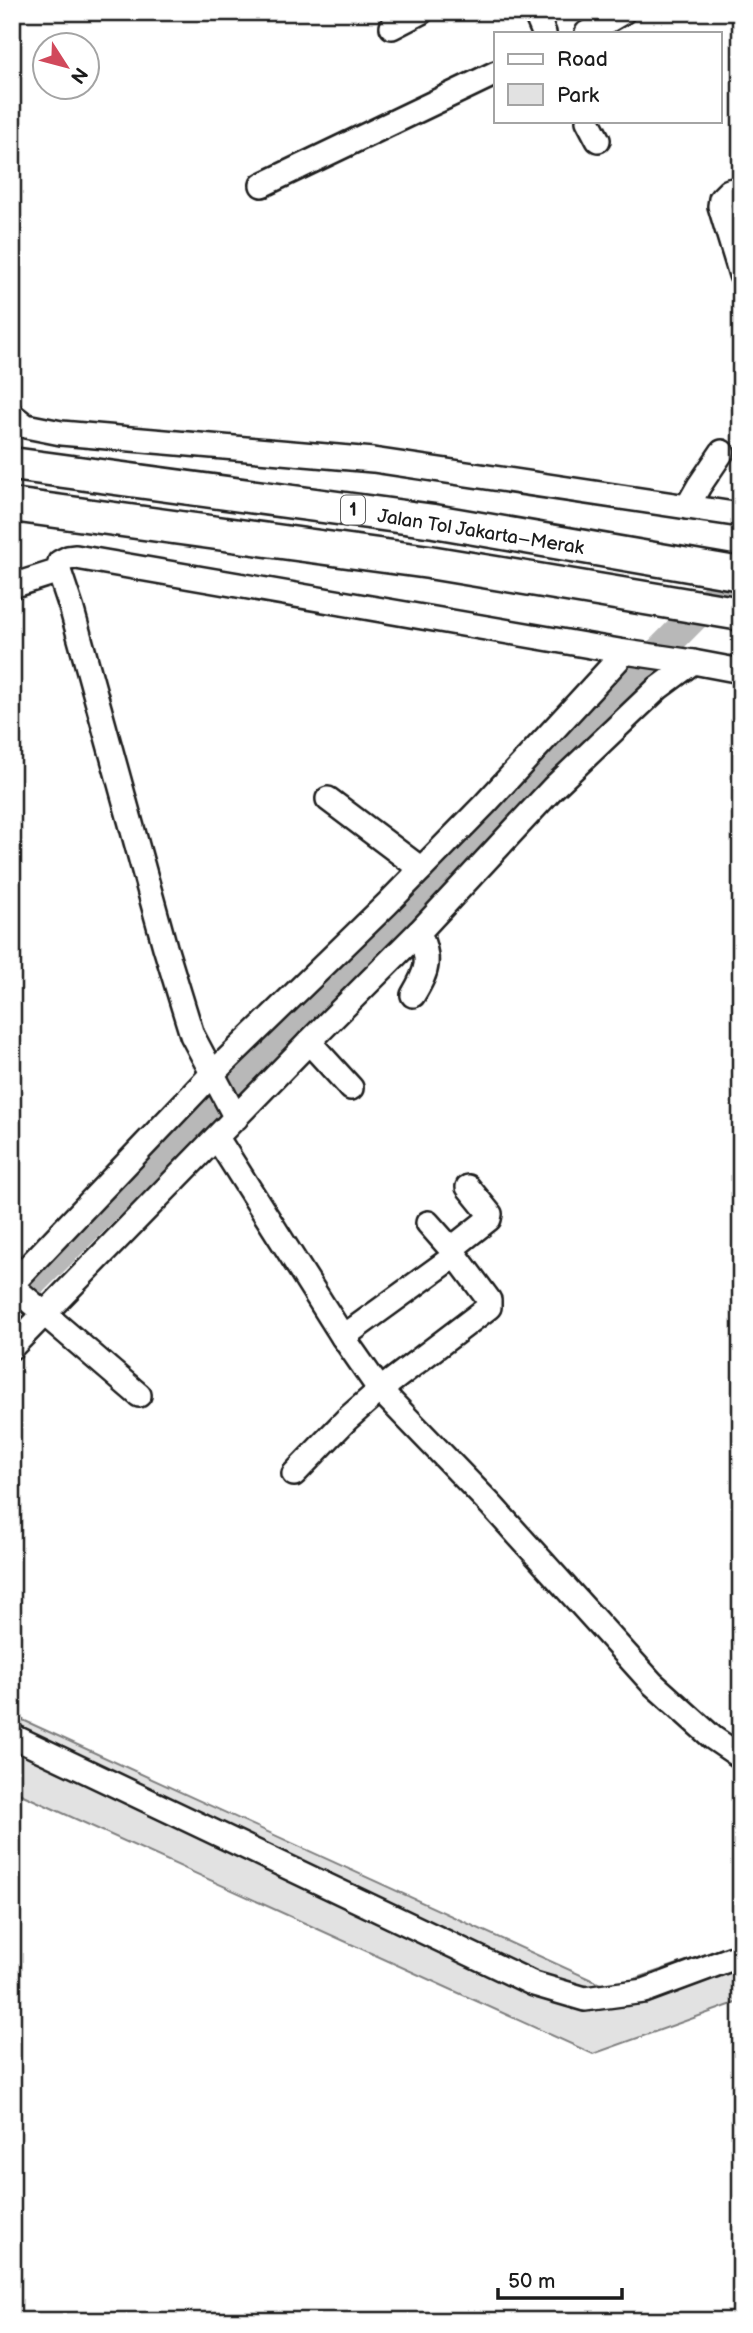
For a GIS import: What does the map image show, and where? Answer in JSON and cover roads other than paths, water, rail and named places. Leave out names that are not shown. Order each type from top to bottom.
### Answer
[{"type":"highway","name":"Jalan Tol Jakarta–Merak","points":[[12,464],[434,521],[741,574]]},
{"type":"highway","name":"Jalan Tol Jakarta–Merak","points":[[12,505],[429,562],[741,614]]},
{"type":"street","points":[[393,27],[421,12]]},
{"type":"street","points":[[535,12],[544,32]]},
{"type":"street","points":[[589,32],[623,12]]},
{"type":"street","points":[[262,185],[494,75]]},
{"type":"street","points":[[741,188],[729,191],[721,199],[720,206],[741,275]]},
{"type":"street","points":[[12,415],[26,426],[61,433],[373,460],[741,515]]},
{"type":"street","points":[[687,507],[722,452]]},
{"type":"street","points":[[24,1296],[217,1138],[225,1099],[192,1035],[59,571],[60,562],[76,556],[741,671]]},
{"type":"street","points":[[12,586],[59,571]]},
{"type":"street","points":[[12,1347],[24,1296],[225,1099],[421,869],[633,653]]},
{"type":"street","points":[[225,1099],[309,1042],[419,932],[553,788],[686,661]]},
{"type":"street","points":[[328,799],[421,869]]},
{"type":"street","points":[[413,995],[422,979],[428,956],[419,932]]},
{"type":"street","points":[[309,1042],[351,1088]]},
{"type":"street","points":[[217,1138],[343,1337],[380,1390],[492,1506],[652,1683],[713,1738],[741,1757]]},
{"type":"street","points":[[343,1337],[453,1252],[489,1219],[490,1214],[468,1187]]},
{"type":"street","points":[[294,1474],[347,1419],[380,1390],[489,1307],[489,1300],[428,1223]]},
{"type":"street","points":[[24,1296],[139,1395]]},
{"type":"street","points":[[12,1736],[534,1984],[585,1999],[644,1991],[741,1955]]},
{"type":"waterway","points":[[12,1302],[741,569]]}]
